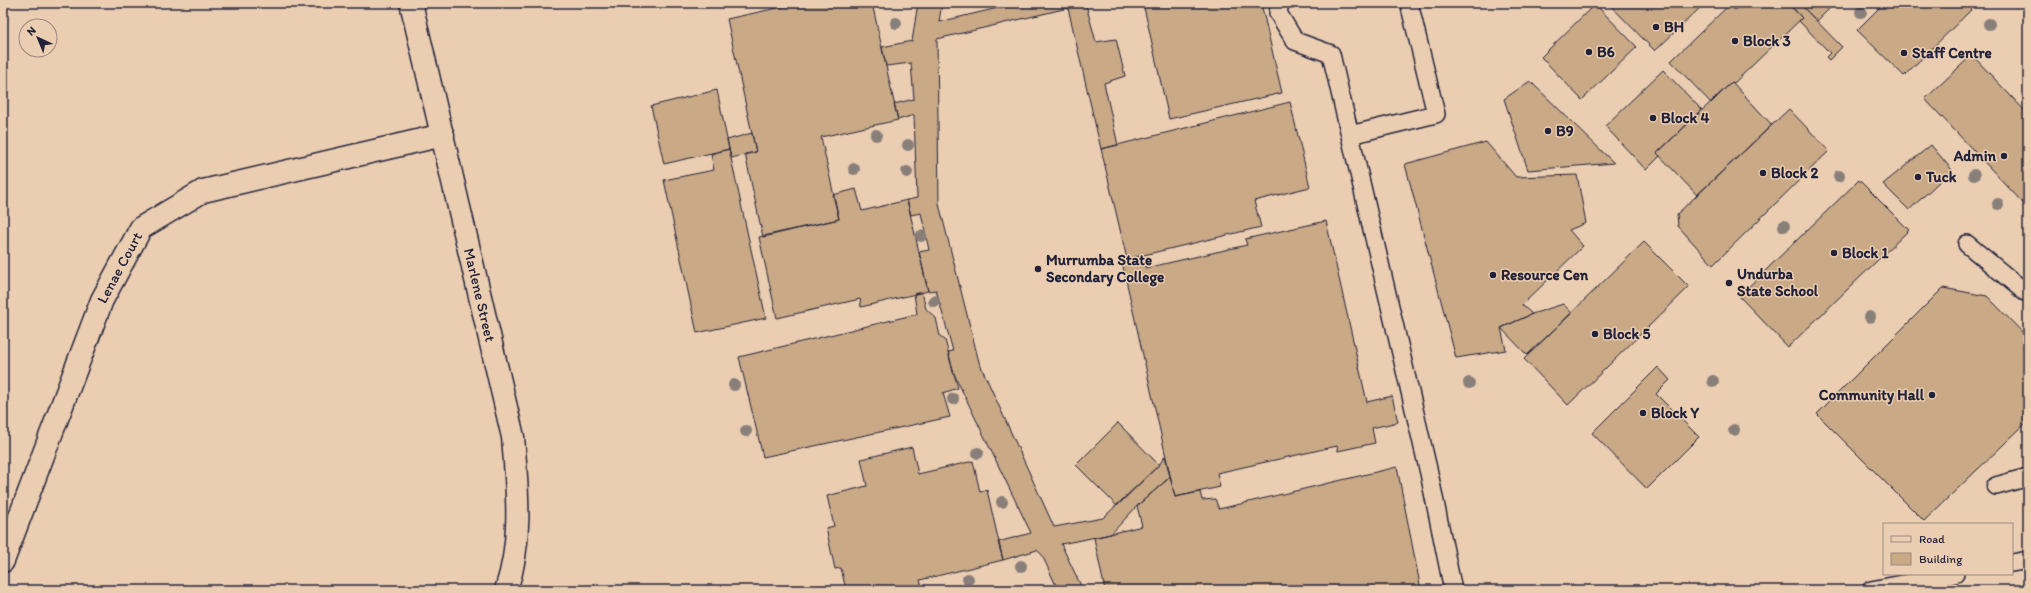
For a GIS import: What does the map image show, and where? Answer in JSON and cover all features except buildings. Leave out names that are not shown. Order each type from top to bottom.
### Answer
[{"type":"street","name":"Marlene Street","points":[[411,3],[513,437],[518,509],[512,572],[506,590]]},
{"type":"street","name":"Lenae Court","points":[[3,562],[102,300],[141,228],[203,191],[443,135]]},
{"type":"lane","points":[[1280,3],[1278,13],[1295,42],[1331,54],[1429,473],[1453,590]]},
{"type":"lane","points":[[1350,135],[1436,114],[1409,3]]},
{"type":"lane","points":[[1967,244],[2028,292]]},
{"type":"lane","points":[[1996,486],[2028,477]]},
{"type":"lane","points":[[2013,563],[2028,560]]},
{"type":"lane","points":[[1871,590],[1950,575]]},
{"type":"place","name":"BH","points":[[1656,27]]},
{"type":"place","name":"Block 3","points":[[1735,41]]},
{"type":"place","name":"B6","points":[[1589,52]]},
{"type":"place","name":"Staff Centre","points":[[1904,53]]},
{"type":"place","name":"Block 4","points":[[1653,118]]},
{"type":"place","name":"B9","points":[[1548,131]]},
{"type":"place","name":"Admin","points":[[2004,156]]},
{"type":"place","name":"Block 2","points":[[1763,173]]},
{"type":"place","name":"Tuck","points":[[1918,177]]},
{"type":"place","name":"Block 1","points":[[1834,253]]},
{"type":"place","name":"Murrumba State Secondary College","points":[[1038,269]]},
{"type":"place","name":"Resource Cen","points":[[1493,275]]},
{"type":"place","name":"Undurba State School","points":[[1729,283]]},
{"type":"place","name":"Block 5","points":[[1595,334]]},
{"type":"place","name":"Community Hall","points":[[1932,395]]},
{"type":"place","name":"Block Y","points":[[1643,413]]}]
